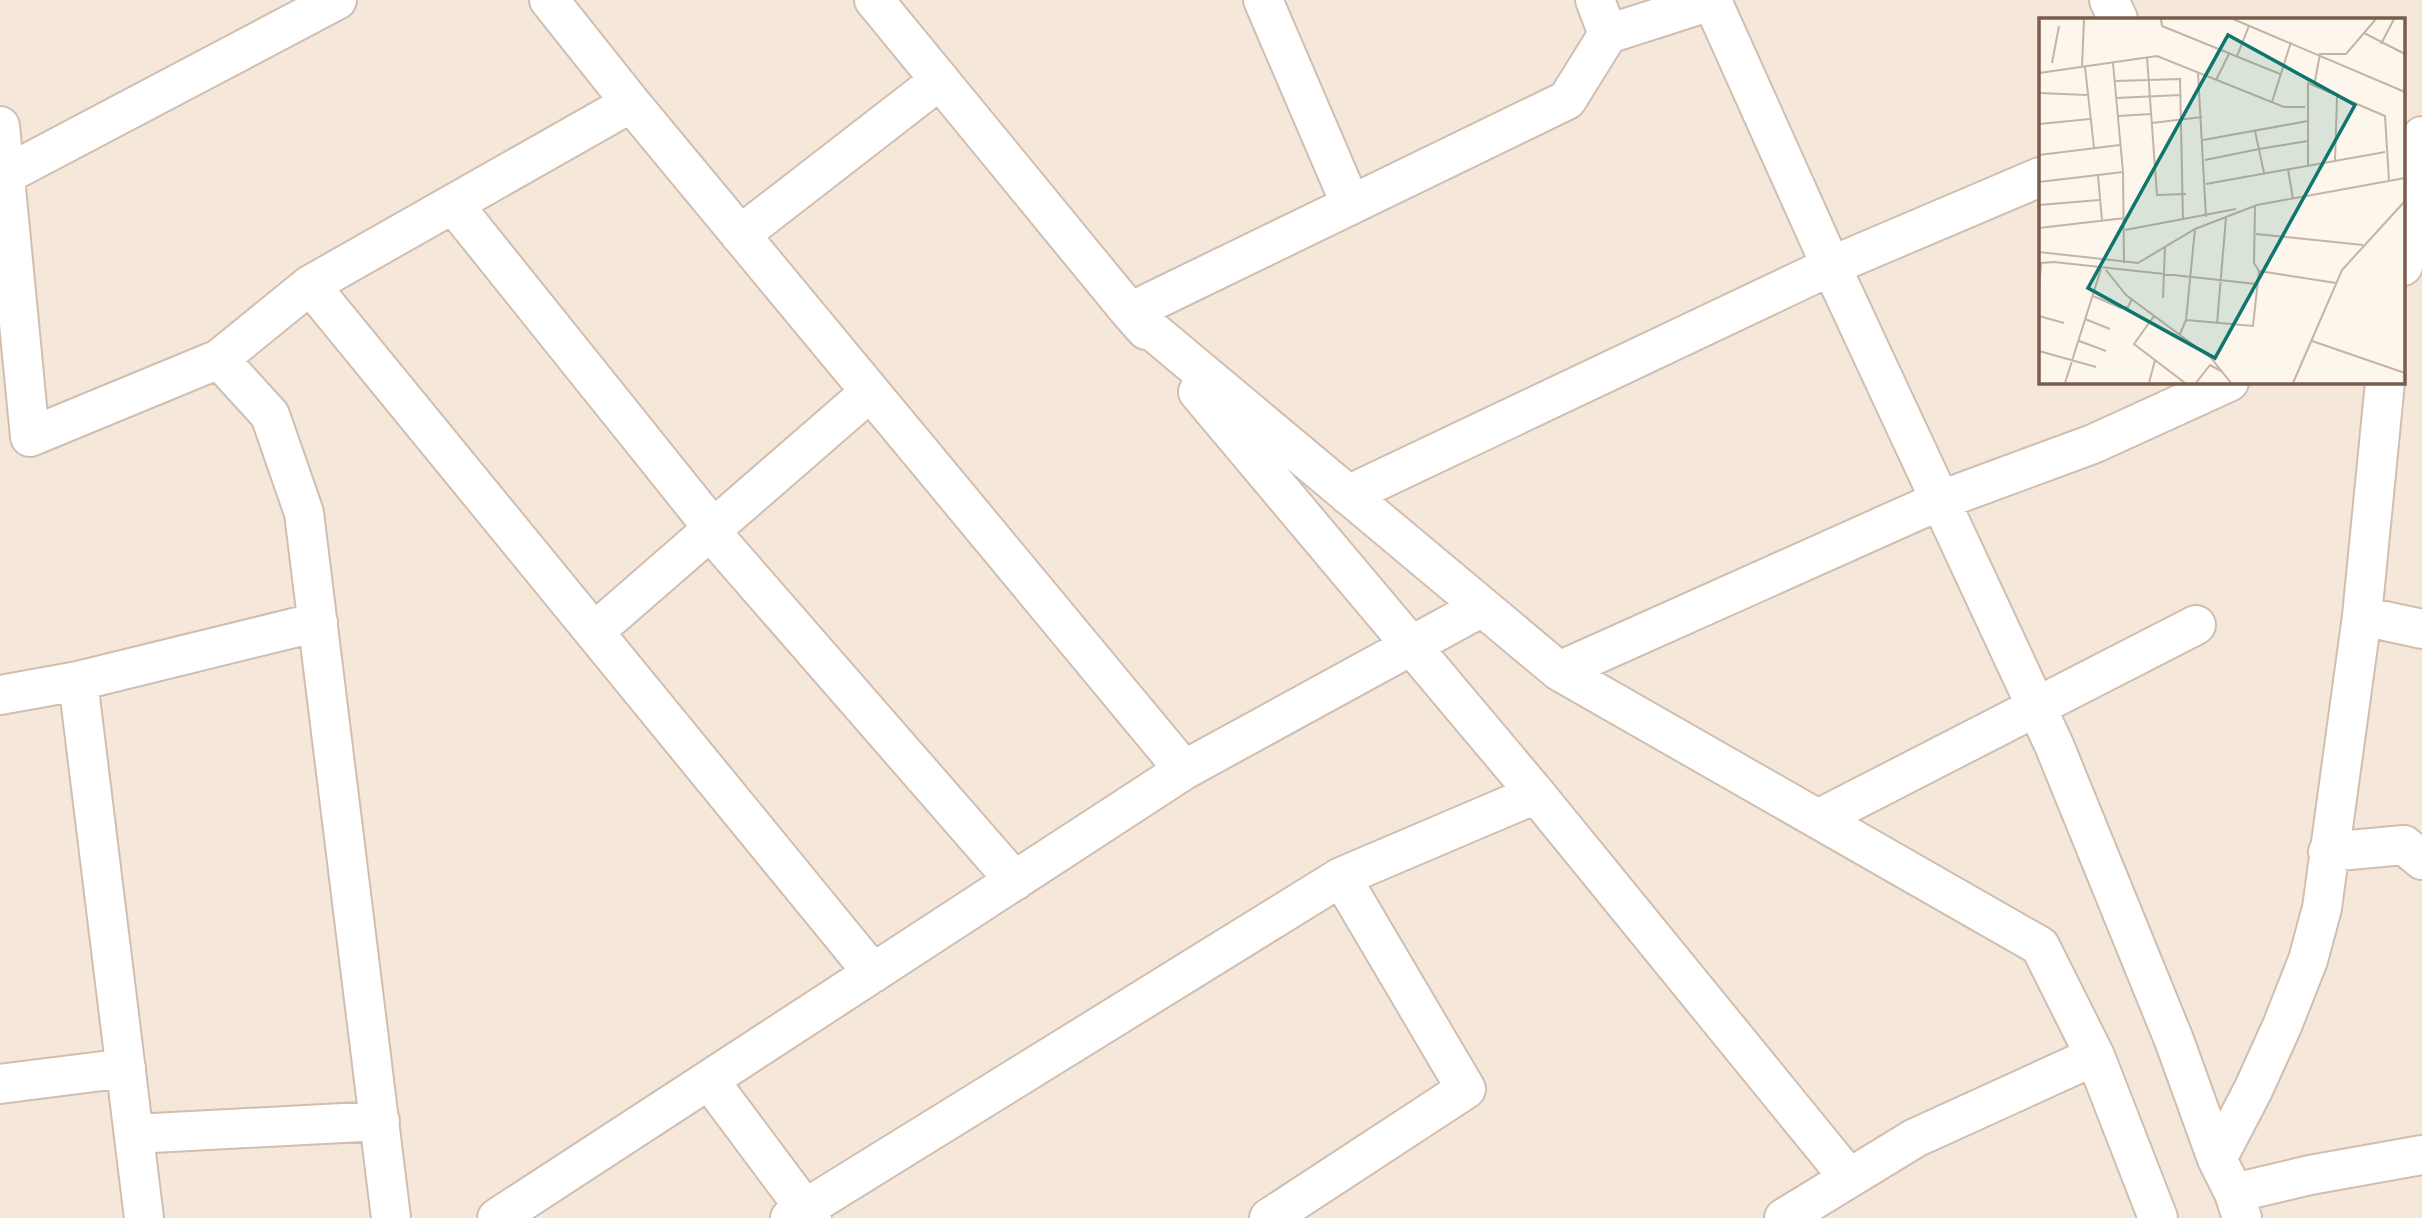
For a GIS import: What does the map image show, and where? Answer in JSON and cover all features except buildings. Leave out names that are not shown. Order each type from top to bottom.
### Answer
[{"type":"street","points":[[5,175],[337,0]]},
{"type":"street","points":[[549,0],[631,103],[1184,770]]},
{"type":"street","points":[[874,0],[1130,313],[1536,794],[1849,1178]]},
{"type":"street","points":[[1263,0],[1352,205]]},
{"type":"street","points":[[1130,313],[1567,100],[1602,17],[1713,0],[1832,266],[2054,745],[2169,1027],[2217,1159],[2238,1206],[2310,1175],[2422,1155]]},
{"type":"street","points":[[2109,0],[2118,18]]},
{"type":"street","points":[[740,235],[940,80]]},
{"type":"street","points":[[0,126],[5,175],[12,387],[30,437],[219,359],[310,285],[631,103]]},
{"type":"street","points":[[2404,259],[2422,136]]},
{"type":"street","points":[[1348,495],[1832,266],[2039,177]]},
{"type":"street","points":[[453,205],[711,529],[1014,881]]},
{"type":"street","points":[[310,285],[873,973]]},
{"type":"street","points":[[1130,313],[1559,671],[2040,946],[2095,1056],[2158,1218]]},
{"type":"street","points":[[219,359],[270,415],[304,513],[391,1218]]},
{"type":"street","points":[[1559,671],[1941,500],[2093,444],[2227,383]]},
{"type":"street","points":[[2217,1159],[2253,1090],[2308,960],[2322,908],[2362,616],[2385,383]]},
{"type":"street","points":[[594,632],[870,391]]},
{"type":"street","points":[[496,1218],[1184,770],[1482,607]]},
{"type":"street","points":[[2362,616],[2422,629]]},
{"type":"street","points":[[0,695],[78,681],[318,622]]},
{"type":"street","points":[[1818,820],[2196,625]]},
{"type":"street","points":[[78,681],[145,1218]]},
{"type":"street","points":[[709,1080],[802,1215],[1341,877],[1536,794]]},
{"type":"street","points":[[2328,852],[2404,845],[2422,860]]},
{"type":"street","points":[[1269,1218],[1466,1089],[1341,877]]},
{"type":"street","points":[[1784,1218],[1915,1138],[2095,1056]]},
{"type":"street","points":[[0,1084],[126,1068]]},
{"type":"street","points":[[134,1134],[380,1121]]},
{"type":"shaded area","points":[[0,0],[2422,0],[2422,1218],[0,1218]]}]
